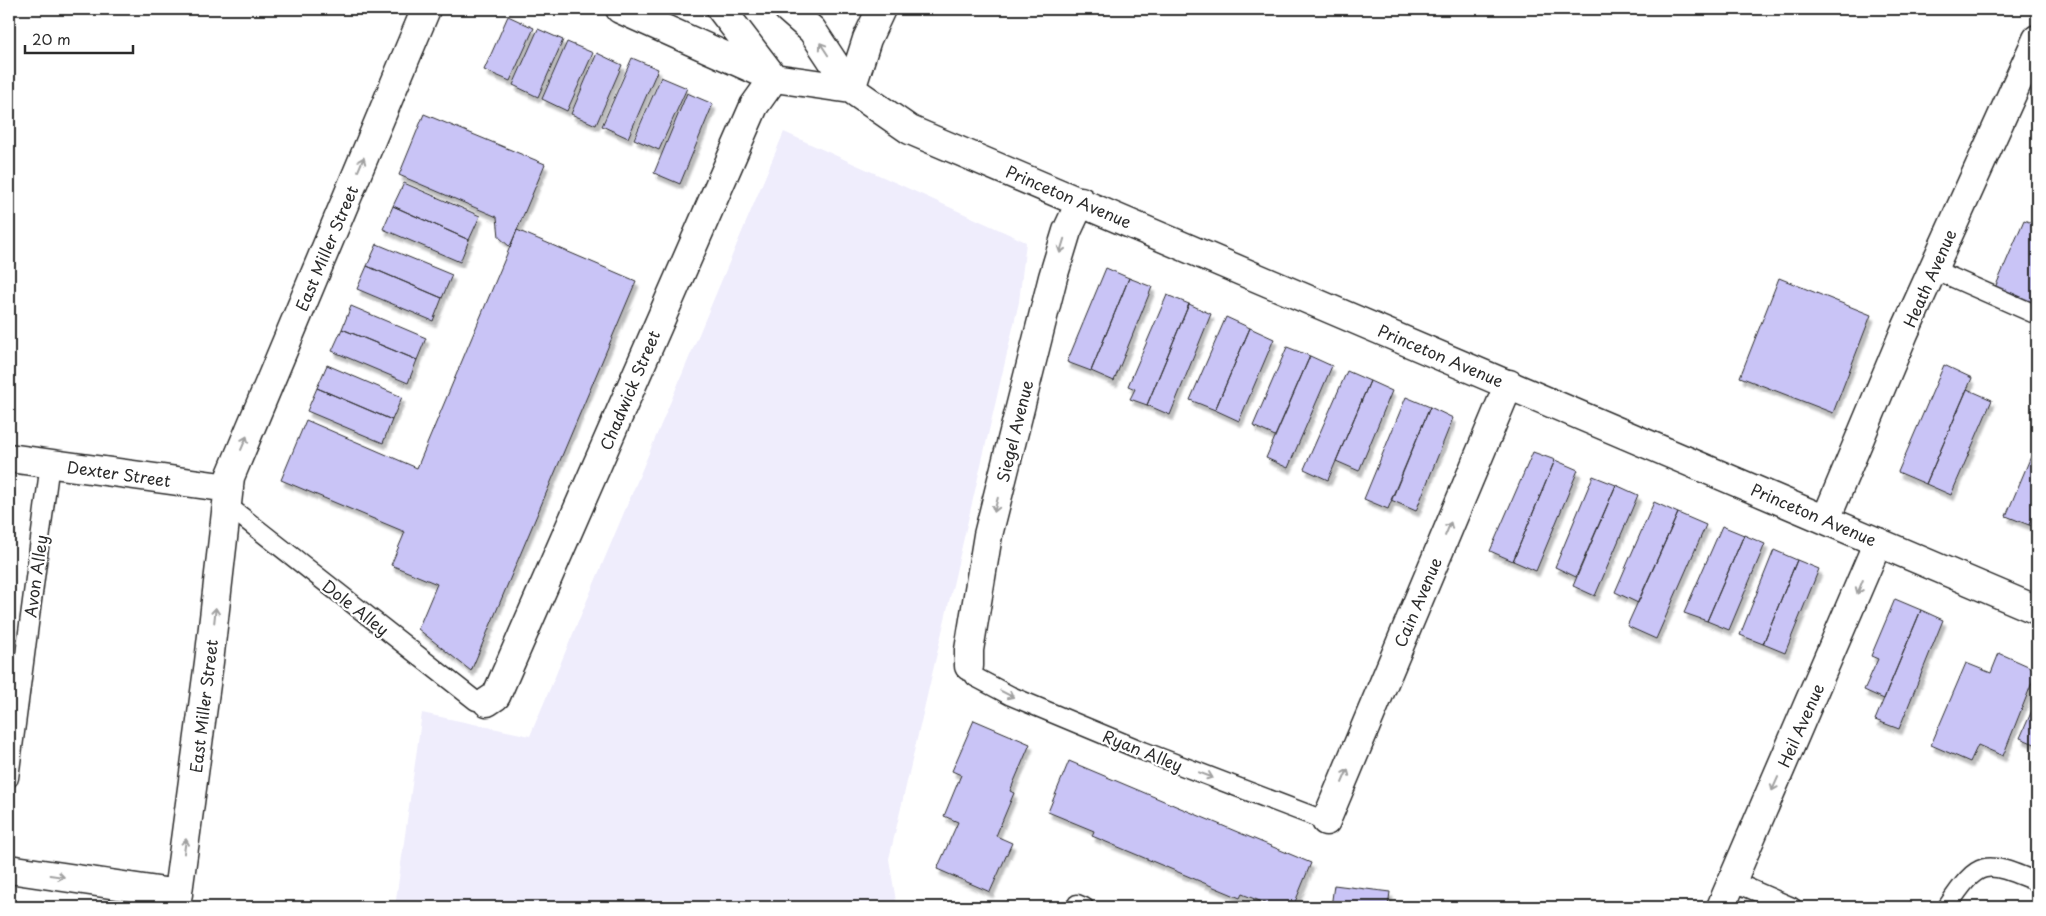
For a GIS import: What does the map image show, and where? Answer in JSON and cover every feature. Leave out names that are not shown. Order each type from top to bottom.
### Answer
[{"type":"street","name":"East Miller Street","points":[[177,901],[209,662],[230,477],[426,9]]},
{"type":"street","points":[[620,9],[774,78],[851,90]]},
{"type":"street","points":[[721,9],[774,78]]},
{"type":"street","points":[[788,9],[812,30],[851,90]]},
{"type":"street","points":[[851,90],[867,39],[881,9]]},
{"type":"street","name":"Heath Avenue","points":[[1826,519],[1933,269],[2037,39]]},
{"type":"street","name":"Chadwick Street","points":[[487,702],[496,696],[754,106],[774,78]]},
{"type":"street","name":"Princeton Avenue","points":[[851,90],[910,130],[1081,201],[2037,610]]},
{"type":"street","name":"Siegel Avenue","points":[[969,666],[968,650],[988,535],[1053,276],[1067,231],[1081,201]]},
{"type":"street","name":"Cain Avenue","points":[[1326,820],[1509,384]]},
{"type":"street","name":"Dexter Street","points":[[9,458],[50,463],[228,496]]},
{"type":"street","name":"Heil Avenue","points":[[1721,907],[1878,542]]},
{"type":"street","points":[[9,869],[177,901]]},
{"type":"lane","points":[[1933,269],[2037,315]]},
{"type":"lane","name":"Avon Alley","points":[[9,778],[50,463]]},
{"type":"lane","name":"Dole Alley","points":[[228,496],[476,701],[487,702]]},
{"type":"lane","name":"Ryan Alley","points":[[969,666],[975,677],[1011,696],[1142,751],[1326,820]]},
{"type":"lane","points":[[1947,907],[1968,876],[1982,868],[2003,868],[2037,882]]},
{"type":"lane","points":[[1732,881],[1792,907]]},
{"type":"lane","points":[[1076,907],[1077,904],[1084,907]]},
{"type":"shaded area","points":[[784,132],[1026,242],[1019,302],[889,859],[897,907],[395,907],[422,713],[530,736]]},
{"type":"building","points":[[508,16],[534,28],[510,81],[484,70]]},
{"type":"building","points":[[538,29],[563,40],[538,97],[513,85]]},
{"type":"building","points":[[567,42],[593,53],[567,111],[542,99]]},
{"type":"building","points":[[597,53],[622,65],[596,125],[571,114]]},
{"type":"building","points":[[632,58],[658,69],[628,138],[602,126]]},
{"type":"building","points":[[661,77],[687,88],[659,150],[634,139]]},
{"type":"building","points":[[687,93],[713,104],[680,184],[654,173]]},
{"type":"building","points":[[424,114],[545,164],[510,247],[499,237],[497,217],[399,175]]},
{"type":"building","points":[[404,183],[480,216],[469,240],[393,206]]},
{"type":"building","points":[[393,206],[469,240],[460,262],[383,229]]},
{"type":"building","points":[[2024,220],[2037,225],[2037,308],[1994,290]]},
{"type":"building","points":[[517,230],[636,281],[471,671],[418,629],[437,584],[391,565],[405,532],[281,480],[306,420],[417,468]]},
{"type":"building","points":[[377,244],[452,275],[442,298],[367,266]]},
{"type":"building","points":[[367,266],[442,298],[433,321],[357,289]]},
{"type":"building","points":[[1106,268],[1129,278],[1091,371],[1067,362]]},
{"type":"building","points":[[1129,278],[1152,287],[1114,381],[1091,371]]},
{"type":"building","points":[[1779,278],[1871,315],[1833,413],[1740,377]]},
{"type":"building","points":[[1167,295],[1189,304],[1147,405],[1130,399],[1135,389],[1128,386]]},
{"type":"building","points":[[1189,304],[1211,314],[1170,415],[1147,405]]},
{"type":"building","points":[[351,306],[426,338],[417,360],[342,329]]},
{"type":"building","points":[[1226,317],[1250,328],[1215,410],[1190,400]]},
{"type":"building","points":[[1250,328],[1274,339],[1239,421],[1215,410]]},
{"type":"building","points":[[342,329],[417,360],[408,383],[332,351]]},
{"type":"building","points":[[1287,347],[1310,356],[1275,436],[1253,426]]},
{"type":"building","points":[[1310,356],[1332,366],[1288,468],[1266,458]]},
{"type":"building","points":[[327,365],[402,397],[392,420],[317,388]]},
{"type":"building","points":[[1944,365],[1972,378],[1926,484],[1898,472]]},
{"type":"building","points":[[1347,371],[1370,381],[1328,480],[1304,469]]},
{"type":"building","points":[[1370,381],[1392,391],[1359,471],[1336,461]]},
{"type":"building","points":[[317,388],[392,420],[383,443],[307,411]]},
{"type":"building","points":[[1967,389],[1992,400],[1951,495],[1926,484]]},
{"type":"building","points":[[1406,397],[1430,407],[1388,509],[1364,499]]},
{"type":"building","points":[[1430,407],[1453,418],[1416,511],[1391,500]]},
{"type":"building","points":[[2037,442],[2037,506],[2029,525],[2006,516]]},
{"type":"building","points":[[1533,452],[1555,460],[1513,561],[1490,551]]},
{"type":"building","points":[[1555,460],[1578,470],[1536,571],[1513,561]]},
{"type":"building","points":[[1593,476],[1616,485],[1576,577],[1555,567]]},
{"type":"building","points":[[1616,485],[1638,495],[1595,596],[1573,586]]},
{"type":"building","points":[[1654,502],[1678,513],[1638,603],[1615,592]]},
{"type":"building","points":[[2037,506],[2037,528],[2029,525]]},
{"type":"building","points":[[1678,513],[1706,525],[1656,639],[1627,626]]},
{"type":"building","points":[[1722,526],[1744,535],[1707,621],[1684,613]]},
{"type":"building","points":[[1744,535],[1765,544],[1729,630],[1707,621]]},
{"type":"building","points":[[1774,550],[1797,560],[1763,644],[1740,635]]},
{"type":"building","points":[[1797,560],[1819,569],[1785,653],[1763,644]]},
{"type":"building","points":[[1895,599],[1921,610],[1884,699],[1864,690],[1878,659],[1871,656]]},
{"type":"building","points":[[1921,610],[1943,620],[1899,729],[1875,720]]},
{"type":"building","points":[[1999,653],[2037,670],[2003,756],[1978,745],[1970,762],[1931,745],[1966,663],[1991,673]]},
{"type":"building","points":[[2037,699],[2037,745],[2020,738]]},
{"type":"building","points":[[974,720],[1030,744],[1010,791],[1014,793],[996,836],[1012,843],[990,892],[937,869],[958,822],[944,816],[961,775],[952,771]]},
{"type":"building","points":[[1069,761],[1311,863],[1293,907],[1275,907],[1242,894],[1240,898],[1092,836],[1094,831],[1048,812]]},
{"type":"building","points":[[1334,885],[1390,892],[1388,907],[1331,907]]}]
